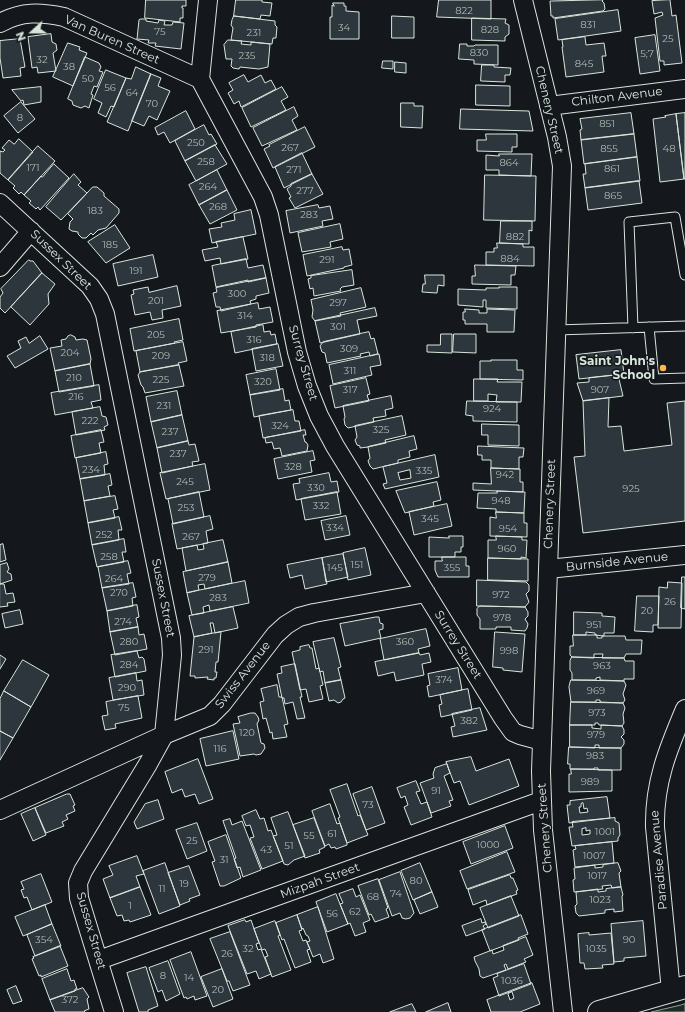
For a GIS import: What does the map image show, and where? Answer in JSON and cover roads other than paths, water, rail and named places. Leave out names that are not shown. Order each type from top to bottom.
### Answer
[{"type":"main road","points":[[599,1012],[678,989]]},
{"type":"street","points":[[200,79],[208,0]]},
{"type":"street","name":"Chenery Street","points":[[523,0],[559,144],[562,166],[541,801],[563,1012]]},
{"type":"street","name":"Van Buren Street","points":[[0,23],[22,14],[44,13],[64,17],[200,79]]},
{"type":"street","name":"Surrey Street","points":[[200,79],[263,197],[269,215],[297,352],[307,386],[319,416],[335,446],[503,718],[513,732],[542,741]]},
{"type":"street","name":"Chilton Avenue","points":[[549,106],[685,89]]},
{"type":"street","name":"Sussex Street","points":[[0,203],[90,286],[99,299],[105,314],[171,638],[172,655],[164,735],[83,871],[78,883],[79,898],[114,1012]]},
{"type":"street","points":[[0,267],[31,231]]},
{"type":"street","name":"Burnside Avenue","points":[[548,570],[685,555]]},
{"type":"street","name":"Swiss Avenue","points":[[0,810],[164,735],[210,716],[222,704],[275,634],[299,617],[314,612],[426,593]]},
{"type":"street","name":"Paradise Avenue","points":[[678,989],[655,827],[654,807],[662,768],[685,710]]},
{"type":"street","name":"Mizpah Street","points":[[98,960],[541,801]]},
{"type":"lane","points":[[634,328],[629,222],[675,217],[685,275]]},
{"type":"lane","points":[[556,330],[685,326]]},
{"type":"lane","points":[[649,327],[654,379],[685,378]]},
{"type":"place","name":"Saint John's School","points":[[663,368]]}]
